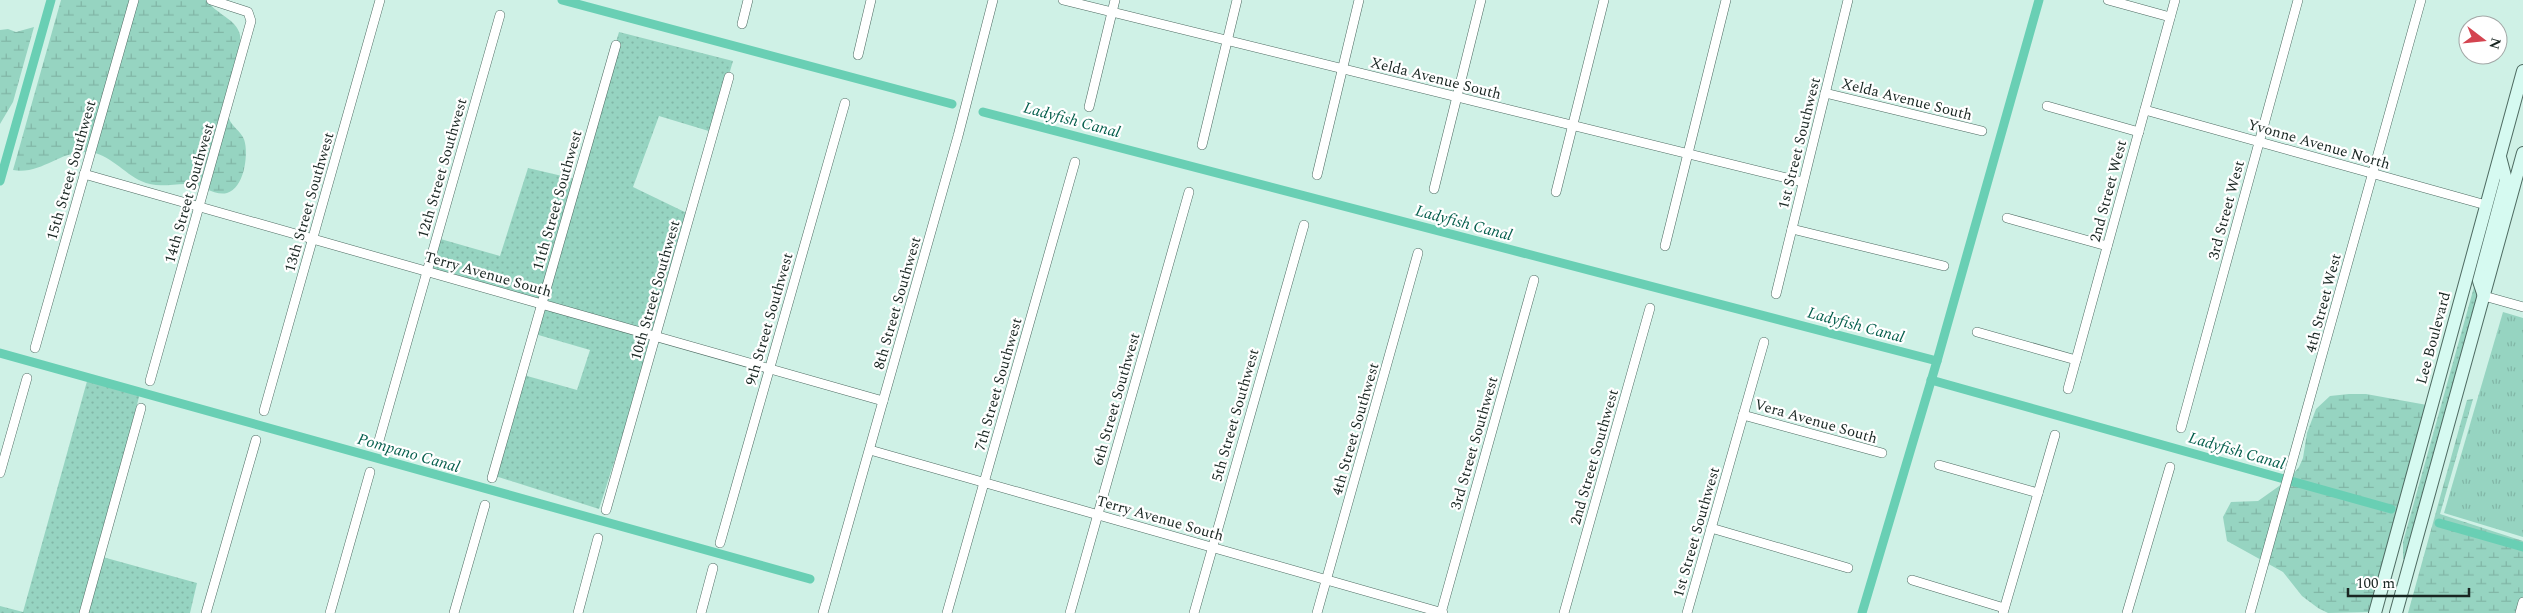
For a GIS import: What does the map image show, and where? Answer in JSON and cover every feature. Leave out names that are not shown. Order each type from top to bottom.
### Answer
[{"type":"main road","name":"Lee Boulevard","points":[[2375,613],[2523,71]]},
{"type":"main road","points":[[2396,613],[2523,153]]},
{"type":"main road","points":[[2484,296],[2479,280],[2506,180],[2500,154]]},
{"type":"street","name":"15th Street Southwest","points":[[35,348],[134,0]]},
{"type":"street","name":"14th Street Southwest","points":[[150,381],[251,20],[248,12],[211,0]]},
{"type":"street","name":"13th Street Southwest","points":[[264,411],[380,0]]},
{"type":"street","points":[[742,24],[748,0]]},
{"type":"street","points":[[858,55],[871,0]]},
{"type":"street","name":"8th Street Southwest","points":[[824,613],[958,136],[993,0]]},
{"type":"street","name":"Xelda Avenue South","points":[[1063,0],[1803,182]]},
{"type":"street","points":[[1089,107],[1115,0]]},
{"type":"street","points":[[1202,145],[1237,0]]},
{"type":"street","points":[[1317,175],[1359,0]]},
{"type":"street","points":[[1434,189],[1481,0]]},
{"type":"street","points":[[1556,192],[1604,0]]},
{"type":"street","points":[[1665,246],[1726,0]]},
{"type":"street","name":"1st Street Southwest","points":[[1776,294],[1848,0]]},
{"type":"street","points":[[2108,0],[2170,17]]},
{"type":"street","name":"2nd Street West","points":[[2068,390],[2175,0]]},
{"type":"street","name":"3rd Street West","points":[[2181,428],[2298,0]]},
{"type":"street","name":"4th Street West","points":[[2250,613],[2292,471],[2421,0]]},
{"type":"street","name":"12th Street Southwest","points":[[378,444],[500,15]]},
{"type":"street","name":"11th Street Southwest","points":[[492,478],[616,45]]},
{"type":"street","name":"10th Street Southwest","points":[[606,510],[729,77]]},
{"type":"street","name":"Xelda Avenue South","points":[[1825,93],[1982,131]]},
{"type":"street","name":"9th Street Southwest","points":[[720,543],[845,103]]},
{"type":"street","points":[[2047,106],[2139,132]]},
{"type":"street","name":"Yvonne Avenue North","points":[[2145,110],[2486,205]]},
{"type":"street","name":"7th Street Southwest","points":[[947,613],[1075,162]]},
{"type":"street","name":"Terry Avenue South","points":[[84,174],[883,400]]},
{"type":"street","name":"6th Street Southwest","points":[[1070,613],[1189,192]]},
{"type":"street","points":[[2007,218],[2107,246]]},
{"type":"street","name":"5th Street Southwest","points":[[1194,613],[1304,225]]},
{"type":"street","points":[[1792,229],[1944,266]]},
{"type":"street","name":"4th Street Southwest","points":[[1317,613],[1418,253]]},
{"type":"street","name":"3rd Street Southwest","points":[[1442,613],[1534,280]]},
{"type":"street","points":[[2484,296],[2523,307]]},
{"type":"street","name":"2nd Street Southwest","points":[[1564,613],[1650,308]]},
{"type":"street","points":[[1977,332],[2076,360]]},
{"type":"street","name":"1st Street Southwest","points":[[1687,613],[1764,342]]},
{"type":"street","points":[[0,473],[27,378]]},
{"type":"street","points":[[84,613],[142,408]]},
{"type":"street","name":"Vera Avenue South","points":[[1744,415],[1882,453]]},
{"type":"street","points":[[1912,580],[2003,611],[2055,435]]},
{"type":"street","points":[[206,613],[256,440]]},
{"type":"street","name":"Terry Avenue South","points":[[870,450],[1442,613]]},
{"type":"street","points":[[1939,464],[2038,493]]},
{"type":"street","points":[[2127,613],[2170,467]]},
{"type":"street","points":[[330,613],[370,472]]},
{"type":"street","points":[[454,613],[485,505]]},
{"type":"street","points":[[1711,528],[1848,568]]},
{"type":"street","points":[[578,613],[598,538]]},
{"type":"street","points":[[700,613],[713,568]]},
{"type":"street","points":[[2520,613],[2523,602]]},
{"type":"green space","points":[[61,0],[207,0],[235,25],[240,35],[241,46],[230,89],[227,110],[230,121],[244,140],[246,156],[241,179],[233,190],[222,194],[190,184],[153,185],[135,178],[103,156],[89,152],[78,152],[33,169],[13,170]]},
{"type":"green space","points":[[34,27],[13,102],[0,124],[0,30],[8,29],[16,32]]},
{"type":"green space","points":[[619,32],[733,61],[712,132],[659,116],[633,187],[693,216],[599,509],[489,474],[520,374],[577,390],[590,350],[535,334],[543,304],[424,270],[437,238],[500,256],[528,168],[575,179]]},
{"type":"green space","points":[[2474,287],[2478,294],[2405,559],[2403,559],[2403,542]]},
{"type":"green space","points":[[2503,312],[2523,318],[2523,537],[2444,513]]},
{"type":"green space","points":[[89,374],[141,389],[99,556],[197,583],[190,613],[0,613],[0,606],[23,612]]},
{"type":"green space","points":[[2366,394],[2427,405],[2370,612],[2328,613],[2302,596],[2283,572],[2227,541],[2223,517],[2231,502],[2258,501],[2289,479],[2299,467],[2303,458],[2307,433],[2316,409],[2330,396]]},
{"type":"green space","points":[[2473,399],[2440,514],[2523,541],[2523,613],[2408,613],[2467,400]]},
{"type":"waterway","points":[[0,181],[51,0]]},
{"type":"waterway","name":"Ladyfish Canal","points":[[562,0],[952,104]]},
{"type":"waterway","points":[[1862,613],[1937,361],[2039,0]]},
{"type":"waterway","name":"Ladyfish Canal","points":[[983,112],[1937,361]]},
{"type":"waterway","name":"Pompano Canal","points":[[0,353],[810,579]]},
{"type":"waterway","name":"Ladyfish Canal","points":[[1931,380],[2391,509]]},
{"type":"waterway","name":"Ladyfish Canal","points":[[2439,523],[2523,547]]}]
